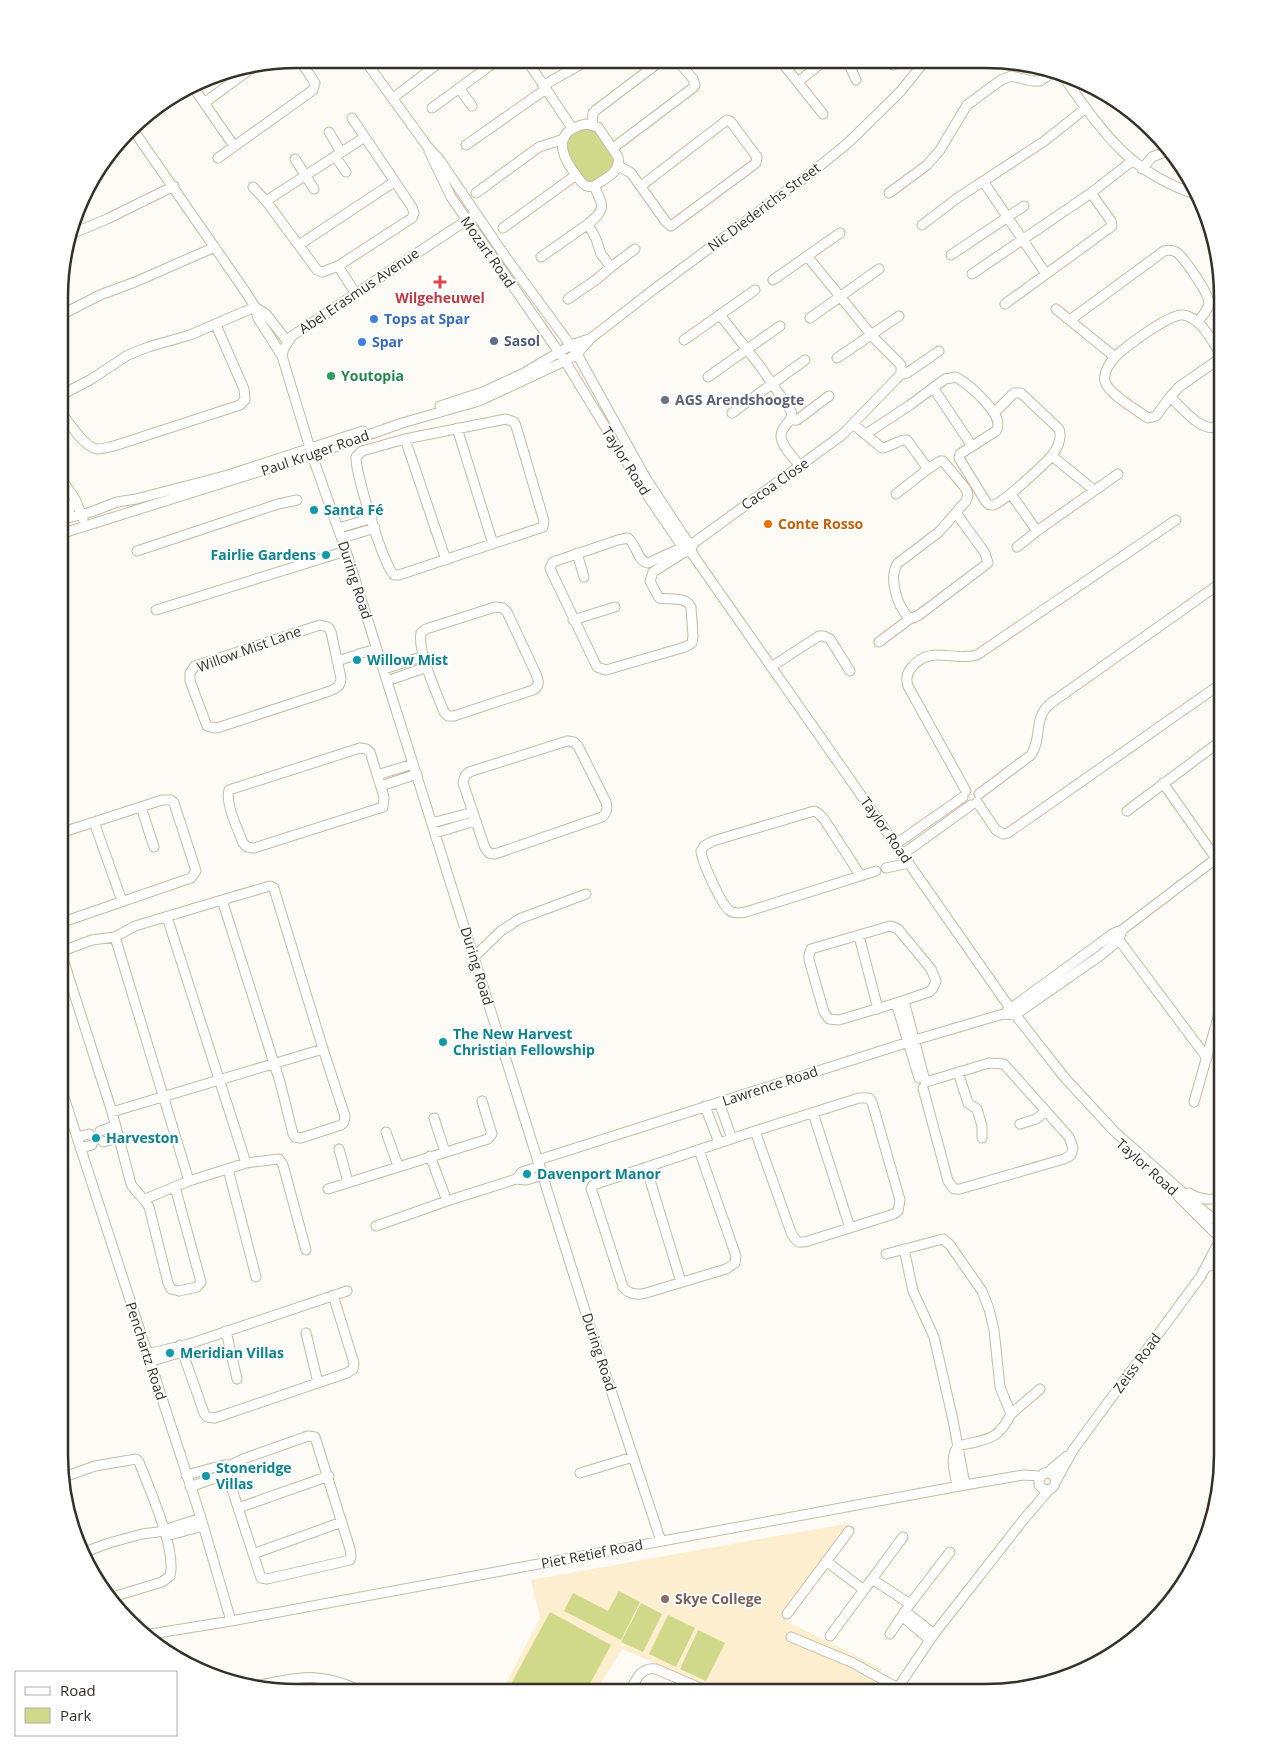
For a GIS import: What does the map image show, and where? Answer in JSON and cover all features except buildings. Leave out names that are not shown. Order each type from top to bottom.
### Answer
[{"type":"street","points":[[218,158],[312,90],[315,83],[305,68]]},
{"type":"street","name":"Mozart Road","points":[[370,68],[427,146],[439,159],[476,214],[577,354]]},
{"type":"street","points":[[392,98],[432,68]]},
{"type":"street","points":[[432,108],[487,68]]},
{"type":"street","points":[[532,68],[572,128]]},
{"type":"street","points":[[466,144],[558,76],[575,68]]},
{"type":"street","points":[[592,124],[593,113],[596,110],[651,68]]},
{"type":"street","points":[[612,148],[691,90],[695,85],[684,68]]},
{"type":"street","points":[[787,68],[823,114]]},
{"type":"street","points":[[798,82],[815,68]]},
{"type":"street","points":[[851,68],[856,80]]},
{"type":"street","name":"Nic Diederichs Street","points":[[577,354],[590,339],[816,169],[849,142],[900,92],[919,68]]},
{"type":"street","points":[[204,102],[244,74]]},
{"type":"street","points":[[889,193],[928,165],[940,150],[967,105],[1001,80],[1010,76],[1032,81],[1047,76]]},
{"type":"street","points":[[1069,84],[1110,140],[1132,161],[1142,169],[1177,188],[1188,192]]},
{"type":"street","points":[[460,88],[472,106]]},
{"type":"street","points":[[196,91],[234,146]]},
{"type":"street","points":[[922,225],[983,181],[1043,142],[1086,108]]},
{"type":"street","points":[[253,186],[317,270],[322,272],[327,272],[338,266],[412,218],[414,213],[412,207],[352,118]]},
{"type":"street","points":[[619,166],[631,173],[670,226],[756,163],[757,157],[731,122],[727,120],[641,186]]},
{"type":"street","points":[[592,124],[598,127],[618,157],[619,166],[617,170],[594,186],[586,186],[576,175],[563,154],[564,139],[572,128],[592,124]]},
{"type":"street","points":[[329,132],[346,172]]},
{"type":"street","points":[[136,134],[174,186],[255,307],[258,318],[282,356],[311,452]]},
{"type":"street","points":[[266,201],[365,137]]},
{"type":"street","points":[[476,193],[539,147],[564,139]]},
{"type":"street","name":"Mozart Road","points":[[427,146],[451,197],[565,361]]},
{"type":"street","points":[[1142,169],[1152,157],[1163,153]]},
{"type":"street","points":[[295,159],[314,189]]},
{"type":"street","points":[[972,274],[1091,193],[1132,161]]},
{"type":"street","points":[[503,228],[576,175]]},
{"type":"street","points":[[983,181],[1006,218],[1046,274]]},
{"type":"street","points":[[299,245],[394,182]]},
{"type":"street","points":[[77,232],[174,186]]},
{"type":"street","points":[[541,257],[600,215],[602,201],[594,186]]},
{"type":"street","points":[[1005,304],[1112,226],[1091,193]]},
{"type":"street","points":[[951,255],[1024,206]]},
{"type":"street","name":"Abel Erasmus Avenue","points":[[282,356],[287,341],[292,336],[476,214]]},
{"type":"street","points":[[588,224],[601,254],[611,267]]},
{"type":"street","points":[[773,280],[840,233]]},
{"type":"street","points":[[68,312],[215,247]]},
{"type":"street","points":[[568,299],[635,249]]},
{"type":"street","points":[[1070,320],[1164,251],[1170,250],[1179,255],[1201,284],[1208,299],[1207,309],[1197,322]]},
{"type":"street","points":[[807,256],[871,335],[901,365],[902,374]]},
{"type":"street","points":[[338,266],[356,294]]},
{"type":"street","points":[[810,318],[878,269]]},
{"type":"street","points":[[684,340],[755,290]]},
{"type":"street","points":[[68,391],[90,380],[128,355],[148,347],[190,336],[255,307]]},
{"type":"street","points":[[255,307],[266,314],[287,341]]},
{"type":"street","points":[[1056,309],[1115,357]]},
{"type":"street","points":[[1214,345],[1197,322],[1183,314],[1171,317],[1115,357],[1106,371],[1106,384],[1109,389],[1136,410],[1148,418],[1152,418],[1160,412],[1179,387],[1214,362]]},
{"type":"street","points":[[720,315],[791,411],[791,420],[781,436],[785,446],[802,464]]},
{"type":"street","points":[[837,358],[899,316]]},
{"type":"street","points":[[68,421],[90,447],[97,449],[114,446],[240,405],[245,400],[244,389],[216,325]]},
{"type":"street","points":[[708,377],[780,326]]},
{"type":"street","name":"Nic Diederichs Street","points":[[571,345],[590,339]]},
{"type":"street","name":"Paul Kruger Road","points":[[68,517],[117,502],[136,500],[311,452],[483,392],[524,373],[571,345]]},
{"type":"street","name":"Cacoa Close","points":[[689,548],[838,439],[902,374],[907,373],[938,352]]},
{"type":"street","name":"Paul Kruger Road","points":[[68,532],[402,423],[489,398],[577,354]]},
{"type":"street","name":"Taylor Road","points":[[577,354],[645,477],[689,548],[903,854],[1009,1012],[1084,1100],[1114,1131],[1214,1219]]},
{"type":"street","points":[[732,413],[805,360]]},
{"type":"street","name":"Taylor Road","points":[[565,361],[643,489],[689,548]]},
{"type":"street","points":[[866,434],[934,389],[945,379],[956,377],[970,386],[994,413],[999,424],[998,428],[960,454],[959,458],[986,502],[990,505],[995,505],[1012,494],[1052,456],[1060,439],[1059,429],[1021,393],[1014,393],[994,413]]},
{"type":"street","points":[[934,389],[972,446]]},
{"type":"street","points":[[791,420],[797,420],[829,396]]},
{"type":"street","points":[[1170,397],[1204,427],[1214,428]]},
{"type":"street","points":[[506,419],[514,422],[544,526],[542,529],[394,575],[388,568],[375,528],[357,469],[356,457],[362,451],[405,439],[506,419]]},
{"type":"street","points":[[853,424],[882,448],[907,440],[928,469]]},
{"type":"street","points":[[457,428],[493,544]]},
{"type":"street","points":[[405,439],[446,560]]},
{"type":"street","name":"During Road","points":[[311,452],[339,528],[540,1167],[661,1541]]},
{"type":"street","points":[[1052,456],[1094,490]]},
{"type":"street","points":[[896,494],[928,469],[943,461],[966,490],[968,498],[939,532],[895,567],[894,582],[899,602],[905,614],[911,618]]},
{"type":"street","points":[[1017,547],[1118,474]]},
{"type":"street","points":[[68,489],[75,499],[86,527]]},
{"type":"street","points":[[1012,494],[1037,531]]},
{"type":"street","points":[[68,511],[75,499]]},
{"type":"street","points":[[137,551],[278,504],[297,500]]},
{"type":"street","points":[[879,642],[911,618],[918,616],[988,563],[984,552],[956,513]]},
{"type":"street","points":[[339,528],[372,518]]},
{"type":"street","points":[[976,800],[966,802],[965,794],[908,686],[907,677],[909,670],[915,663],[927,655],[963,657],[977,655],[1176,520]]},
{"type":"street","points":[[342,538],[375,528]]},
{"type":"street","points":[[628,538],[633,542],[641,560],[648,564],[689,548],[653,572],[650,581],[659,598],[685,600],[689,603],[691,607],[693,640],[689,645],[606,670],[597,667],[573,620],[550,568],[552,564],[556,560],[628,538]]},
{"type":"street","points":[[156,610],[346,551]]},
{"type":"street","points":[[577,553],[584,577]]},
{"type":"street","points":[[903,854],[976,800],[1031,754],[1035,746],[1040,717],[1044,709],[1051,703],[1214,588]]},
{"type":"street","points":[[573,620],[615,607]]},
{"type":"street","points":[[490,608],[502,608],[507,612],[539,684],[533,690],[454,716],[448,716],[444,712],[427,667],[420,638],[423,630],[490,608]]},
{"type":"street","name":"Willow Mist Lane","points":[[320,625],[328,627],[330,630],[337,660],[341,682],[335,689],[214,728],[207,726],[190,681],[190,674],[195,666],[320,625]]},
{"type":"street","points":[[771,667],[819,636],[824,636],[830,639],[850,671]]},
{"type":"street","points":[[337,660],[377,649]]},
{"type":"street","points":[[384,669],[424,656]]},
{"type":"street","points":[[387,681],[427,667]]},
{"type":"street","points":[[896,844],[965,794],[974,790],[976,800],[996,830],[1003,834],[1008,833],[1214,689]]},
{"type":"street","points":[[567,741],[574,742],[578,746],[608,806],[606,813],[602,817],[495,854],[486,851],[474,817],[464,783],[465,776],[469,772],[567,741]]},
{"type":"street","points":[[1127,811],[1214,746]]},
{"type":"street","points":[[360,748],[369,750],[380,786],[384,800],[383,807],[380,809],[254,848],[247,847],[243,843],[228,798],[233,787],[360,748]]},
{"type":"street","points":[[377,775],[413,764]]},
{"type":"street","points":[[380,786],[417,774]]},
{"type":"street","points":[[1163,783],[1214,849]]},
{"type":"street","points":[[68,830],[162,800],[171,800],[174,802],[196,871],[191,878],[68,920]]},
{"type":"street","points":[[141,807],[154,847]]},
{"type":"street","points":[[860,875],[824,819],[814,811],[712,841],[704,846],[701,851],[724,904],[730,911],[736,913],[746,912],[860,875],[909,863]]},
{"type":"street","points":[[434,828],[474,817]]},
{"type":"street","points":[[94,822],[122,901]]},
{"type":"street","name":"Lawrence Road","points":[[376,1226],[516,1179],[522,1172],[705,1106],[1009,1012],[1101,954],[1118,934],[1214,860]]},
{"type":"street","points":[[68,949],[81,943],[115,937],[130,928],[265,886],[274,888],[345,1119],[341,1124],[305,1138],[298,1138],[293,1134],[274,1064],[222,900]]},
{"type":"street","points":[[474,957],[510,924],[586,894]]},
{"type":"street","points":[[167,917],[246,1163]]},
{"type":"street","points":[[890,926],[896,927],[931,969],[936,981],[933,988],[929,992],[878,1009],[838,1020],[829,1019],[824,1012],[809,960],[811,949],[859,936],[890,926]]},
{"type":"street","points":[[1118,934],[1207,1058]]},
{"type":"street","points":[[859,936],[878,1009]]},
{"type":"street","points":[[115,937],[165,1097],[189,1182]]},
{"type":"street","points":[[68,976],[112,1112],[130,1184],[145,1199],[152,1216],[169,1286],[179,1291],[197,1287],[200,1284],[200,1280],[175,1187]]},
{"type":"street","points":[[900,1002],[924,1083],[948,1181],[954,1189],[960,1190],[1064,1159],[1071,1154],[1073,1148],[1071,1141],[1004,1064],[990,1063],[924,1083]]},
{"type":"street","points":[[1194,1102],[1214,1032]]},
{"type":"street","points":[[112,1112],[323,1049]]},
{"type":"street","points":[[958,1072],[968,1103],[977,1109],[982,1126],[982,1138]]},
{"type":"street","points":[[699,1150],[736,1259],[734,1265],[640,1294],[626,1292],[591,1189],[595,1183],[699,1150],[755,1131],[814,1112],[864,1097],[869,1098],[872,1102],[900,1204],[898,1211],[894,1214],[805,1242],[798,1242],[795,1240],[755,1131]]},
{"type":"street","name":"Taylor Road","points":[[1084,1100],[1108,1132],[1184,1201],[1214,1232]]},
{"type":"street","points":[[328,1189],[490,1137],[491,1131],[482,1101]]},
{"type":"street","points":[[719,1102],[732,1139]]},
{"type":"street","points":[[705,1106],[719,1143]]},
{"type":"street","name":"Penchartz Road","points":[[68,1110],[202,1522],[231,1621]]},
{"type":"street","points":[[1020,1124],[1035,1119],[1046,1111]]},
{"type":"street","points":[[814,1112],[850,1228]]},
{"type":"street","points":[[434,1118],[445,1152]]},
{"type":"street","points":[[100,1131],[116,1126]]},
{"type":"street","points":[[386,1132],[398,1166]]},
{"type":"street","points":[[77,1137],[89,1134]]},
{"type":"street","points":[[103,1142],[118,1138]]},
{"type":"street","points":[[80,1148],[92,1145]]},
{"type":"street","points":[[339,1149],[348,1182]]},
{"type":"street","points":[[430,1156],[447,1201]]},
{"type":"street","points":[[145,1199],[246,1163],[278,1159],[281,1160],[306,1250]]},
{"type":"street","points":[[646,1167],[681,1282]]},
{"type":"street","points":[[228,1169],[256,1277]]},
{"type":"street","points":[[1168,1179],[1202,1200],[1214,1199]]},
{"type":"street","points":[[1214,1232],[1214,1242]]},
{"type":"street","points":[[886,1254],[943,1239],[950,1245],[982,1291],[989,1309],[994,1330],[1000,1387],[1011,1414]]},
{"type":"street","points":[[904,1249],[913,1292],[934,1337],[958,1446],[961,1486]]},
{"type":"street","name":"Zeiss Road","points":[[1073,1450],[1214,1258]]},
{"type":"street","points":[[148,1358],[347,1291]]},
{"type":"street","points":[[184,1347],[207,1418],[347,1373],[354,1366],[333,1295]]},
{"type":"street","points":[[226,1332],[237,1379]]},
{"type":"street","points":[[306,1334],[318,1383]]},
{"type":"street","points":[[958,1446],[997,1435],[1005,1427],[1011,1414],[1040,1389]]},
{"type":"street","points":[[190,1487],[227,1468],[249,1457],[311,1436],[315,1437],[318,1440],[351,1558],[347,1561],[265,1579],[261,1578],[227,1468]]},
{"type":"street","points":[[1045,1489],[1038,1482],[1044,1474],[1073,1450]]},
{"type":"street","points":[[900,1684],[932,1637],[1024,1519],[1045,1489],[1054,1487],[1073,1450]]},
{"type":"street","points":[[580,1473],[633,1457]]},
{"type":"street","points":[[68,1475],[95,1466],[136,1459],[139,1462],[163,1532],[171,1567],[170,1576],[162,1582],[116,1596]]},
{"type":"street","points":[[186,1475],[227,1468]]},
{"type":"street","points":[[1044,1474],[1052,1474],[1056,1481]]},
{"type":"street","name":"Piet Retief Road","points":[[154,1634],[231,1621],[961,1486],[1023,1475],[1044,1474]]},
{"type":"street","points":[[238,1508],[328,1476]]},
{"type":"street","points":[[89,1550],[110,1542],[202,1522]]},
{"type":"street","points":[[253,1554],[342,1522]]},
{"type":"street","points":[[787,1614],[850,1531]]},
{"type":"street","points":[[830,1636],[903,1536]]},
{"type":"street","points":[[890,1634],[950,1552]]},
{"type":"street","points":[[826,1562],[864,1590]]},
{"type":"street","points":[[872,1579],[932,1637]]},
{"type":"street","points":[[791,1636],[851,1662],[886,1684]]},
{"type":"street","points":[[634,1684],[641,1673],[650,1668],[689,1684]]},
{"type":"street","points":[[272,1682],[319,1676],[348,1684]]},
{"type":"shaded area","name":"Skye College","points":[[850,1523],[780,1618],[882,1669],[872,1684],[703,1684],[622,1649],[600,1684],[506,1684],[540,1618],[531,1580]]},
{"type":"green space","points":[[584,128],[595,132],[604,140],[616,163],[602,177],[588,182],[584,181],[570,159],[567,145],[574,133]]},
{"type":"green space","points":[[619,1591],[640,1602],[621,1640],[564,1611],[573,1593],[608,1611]]},
{"type":"green space","points":[[641,1603],[662,1614],[643,1652],[621,1642]]},
{"type":"green space","points":[[550,1612],[611,1645],[590,1684],[511,1684]]},
{"type":"green space","points":[[668,1615],[695,1628],[676,1667],[649,1654]]},
{"type":"green space","points":[[698,1630],[725,1643],[706,1681],[680,1669]]},
{"type":"place","name":"Wilgeheuwel","points":[[440,282]]},
{"type":"place","name":"Tops at Spar","points":[[374,319]]},
{"type":"place","name":"Sasol","points":[[494,341]]},
{"type":"place","name":"Spar","points":[[362,342]]},
{"type":"place","name":"Youtopia","points":[[331,376]]},
{"type":"place","name":"AGS Arendshoogte","points":[[665,400]]},
{"type":"place","name":"Santa Fé","points":[[314,510]]},
{"type":"place","name":"Conte Rosso","points":[[768,524]]},
{"type":"place","name":"Fairlie Gardens","points":[[326,555]]},
{"type":"place","name":"Willow Mist","points":[[357,660]]},
{"type":"place","name":"The New Harvest Christian Fellowship","points":[[443,1042]]},
{"type":"place","name":"Harveston","points":[[96,1138]]},
{"type":"place","name":"Davenport Manor","points":[[527,1174]]},
{"type":"place","name":"Meridian Villas","points":[[170,1353]]},
{"type":"place","name":"Stoneridge Villas","points":[[206,1476]]},
{"type":"place","name":"Skye College","points":[[665,1599]]}]
